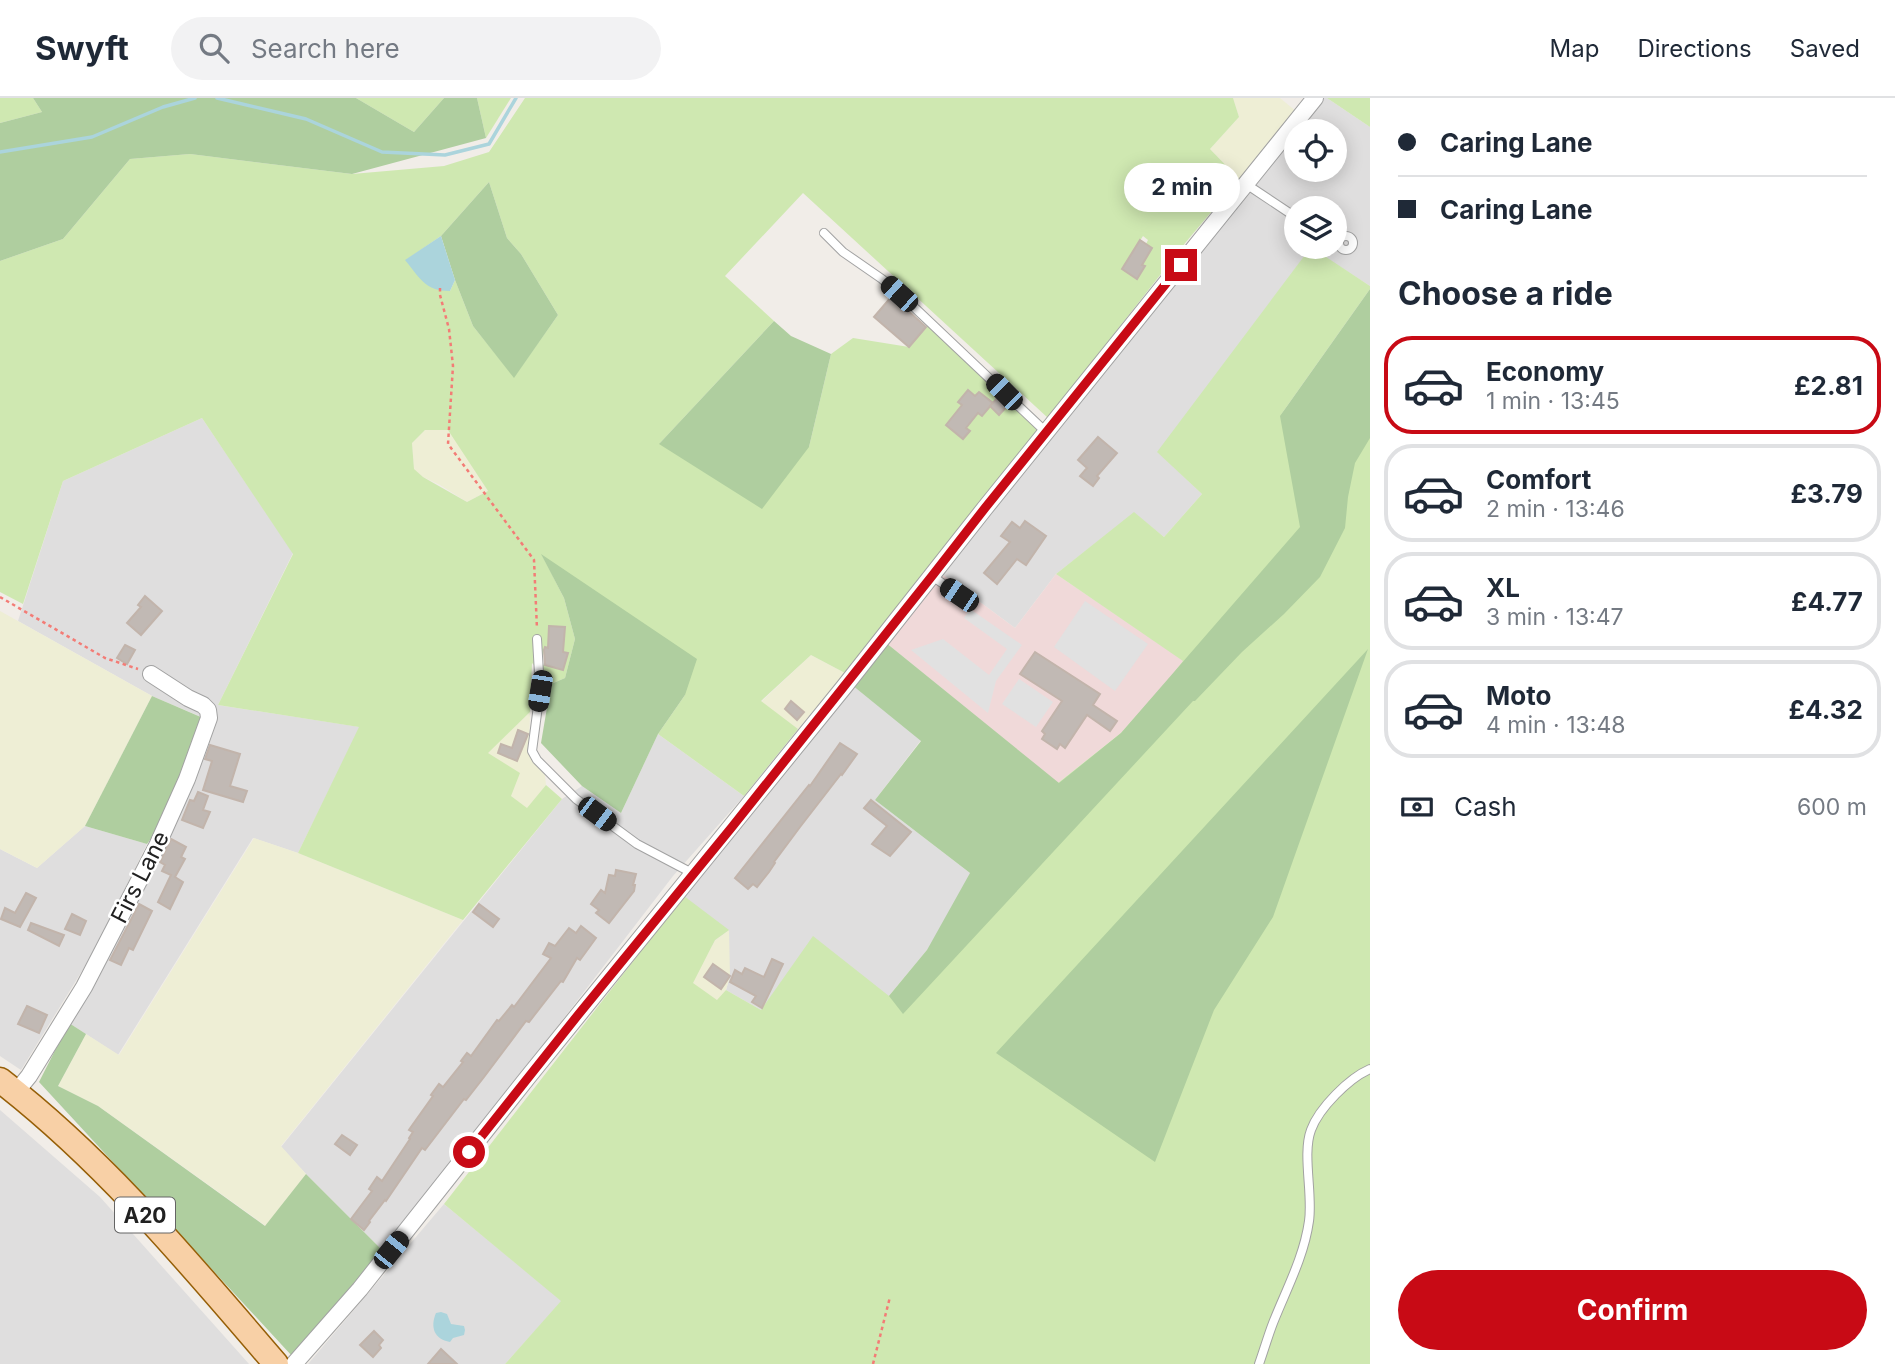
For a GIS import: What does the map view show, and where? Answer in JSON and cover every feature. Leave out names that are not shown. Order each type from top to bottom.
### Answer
[{"type":"main road","name":"A20","points":[[8,1086],[64,1133],[130,1198],[276,1364]]},
{"type":"street","points":[[294,1364],[360,1289],[1315,98]]},
{"type":"street","name":"Firs Lane","points":[[8,1086],[29,1076],[84,987],[157,846],[187,779],[209,718],[208,710],[203,705],[151,674]]},
{"type":"lane","points":[[1246,184],[1284,210]]},
{"type":"lane","points":[[824,233],[843,252],[882,279],[916,309],[1047,433]]},
{"type":"lane","points":[[932,576],[959,595]]},
{"type":"lane","points":[[537,639],[540,691],[531,751],[537,760],[576,799],[637,844],[694,874]]},
{"type":"lane","points":[[1259,1364],[1302,1250],[1309,1221],[1308,1143],[1311,1130],[1322,1111],[1342,1089],[1370,1069]]},
{"type":"path","points":[[440,288],[453,366],[447,444],[534,560],[537,639]]},
{"type":"path","points":[[0,597],[105,658],[151,674]]},
{"type":"path","points":[[873,1364],[890,1297]]},
{"type":"shaded area","points":[[1324,98],[1327,98],[1370,127],[1370,286],[1328,259],[1347,259],[1347,196],[1284,196],[1284,259],[1303,259],[1158,452],[1202,494],[1164,537],[1134,513],[1056,574],[1015,628],[942,574],[1284,147],[1284,182],[1347,182],[1347,119],[1307,119]]},
{"type":"shaded area","points":[[202,418],[293,553],[218,705],[360,727],[298,853],[253,838],[118,1055],[69,1023],[213,722],[152,696],[18,621],[63,481]]},
{"type":"shaded area","points":[[942,574],[1015,628],[1056,574],[1184,661],[1121,733],[1058,783],[885,642]]},
{"type":"shaded area","points":[[1085,601],[1148,644],[1115,691],[1054,647]]},
{"type":"shaded area","points":[[970,609],[1022,645],[996,681],[988,713],[911,650],[943,639],[989,675],[1007,649],[964,618]]},
{"type":"shaded area","points":[[1019,679],[1053,702],[1036,727],[1002,704]]},
{"type":"shaded area","points":[[852,685],[921,740],[875,800],[983,883],[889,996],[761,1010],[726,990],[730,976],[684,896]]},
{"type":"shaded area","points":[[658,734],[744,796],[673,876],[384,1252],[281,1147],[562,799],[582,786],[621,813]]},
{"type":"shaded area","points":[[85,826],[147,844],[93,953],[21,1070],[0,1056],[0,849],[37,868]]},
{"type":"shaded area","points":[[0,1110],[100,1197],[249,1364],[0,1364]]},
{"type":"shaded area","points":[[444,1204],[562,1301],[505,1364],[308,1364]]},
{"type":"green space","points":[[0,98],[33,98],[42,112],[0,123]]},
{"type":"green space","points":[[33,98],[356,98],[414,132],[444,98],[477,98],[486,138],[352,174],[190,154],[130,159],[63,239],[0,261],[0,123],[42,112]]},
{"type":"green space","points":[[356,98],[444,98],[414,132]]},
{"type":"green space","points":[[477,98],[511,98],[486,138]]},
{"type":"green space","points":[[525,98],[1233,98],[1239,117],[1210,149],[1239,179],[1048,418],[803,193],[725,276],[774,321],[660,443],[809,447],[831,354],[853,338],[909,347],[928,325],[1037,430],[845,673],[811,655],[761,701],[798,729],[744,796],[658,734],[685,695],[542,555],[564,598],[575,639],[565,678],[551,684],[532,663],[530,712],[488,753],[520,773],[511,796],[527,808],[546,785],[562,799],[463,920],[298,853],[359,727],[218,705],[293,554],[202,418],[63,481],[23,604],[0,592],[0,261],[63,239],[130,159],[190,154],[352,174],[444,166],[489,152]],"holes":[[[489,182],[507,238],[521,254],[558,315],[514,377],[473,326],[455,280],[450,291],[406,260],[441,236]],[[1143,236],[1148,240],[1146,244],[1152,248],[1142,265],[1145,267],[1137,278],[1122,269]],[[968,390],[989,408],[982,416],[978,413],[966,428],[946,425],[962,405],[958,402]],[[425,430],[448,430],[488,491],[467,502],[414,469],[412,443]],[[545,647],[568,653],[563,670],[541,664]]]},
{"type":"green space","points":[[1233,98],[1280,98],[1297,112],[1291,119],[1284,119],[1284,127],[1239,179],[1210,149],[1239,117]]},
{"type":"green space","points":[[1327,98],[1370,98],[1370,127]]},
{"type":"green space","points":[[489,182],[507,238],[521,254],[558,315],[514,378],[473,326],[441,236]]},
{"type":"green space","points":[[1302,259],[1329,259],[1370,286],[1280,416],[1370,300],[1370,1364],[505,1364],[561,1301],[444,1204],[684,896],[729,930],[715,940],[693,983],[717,1000],[726,990],[761,1010],[813,936],[889,996],[983,883],[1058,783],[1121,733],[1183,661],[1056,574],[1134,512],[1164,537],[1202,494],[1157,452]]},
{"type":"green space","points":[[1370,289],[1370,438],[1355,463],[1345,528],[1320,577],[1193,701],[903,1014],[889,996],[927,950],[970,873],[875,800],[921,741],[852,685],[885,642],[1059,783],[1121,733],[1300,527],[1280,416]]},
{"type":"green space","points":[[774,321],[791,336],[831,354],[809,447],[762,509],[659,444]]},
{"type":"green space","points":[[425,430],[449,430],[488,491],[467,502],[414,470],[412,443]]},
{"type":"green space","points":[[541,554],[697,659],[685,695],[658,734],[621,813],[582,786],[541,743],[551,684],[565,678],[575,639],[564,598]]},
{"type":"green space","points":[[0,611],[152,696],[85,826],[37,868],[0,849]]},
{"type":"green space","points":[[1368,649],[1273,917],[1214,1010],[1155,1162],[996,1053]]},
{"type":"green space","points":[[811,655],[845,673],[798,729],[761,702]]},
{"type":"green space","points":[[152,696],[203,718],[168,815],[147,844],[85,826]]},
{"type":"green space","points":[[530,712],[529,755],[545,775],[546,785],[527,809],[511,796],[487,753]]},
{"type":"green space","points":[[254,838],[298,853],[463,920],[281,1146],[306,1174],[266,1226],[98,1106],[58,1086],[86,1034],[119,1055]]},
{"type":"green space","points":[[729,930],[730,976],[726,990],[718,1001],[692,983],[715,940]]},
{"type":"green space","points":[[69,1023],[86,1034],[58,1086],[98,1106],[265,1226],[306,1174],[384,1252],[292,1356],[39,1082]]},
{"type":"water","points":[[441,236],[455,280],[450,291],[429,286],[405,260]]},
{"type":"water","points":[[436,1313],[447,1314],[451,1324],[464,1326],[464,1335],[453,1338],[450,1342],[437,1335],[434,1318]]},
{"type":"building","points":[[1140,240],[1152,248],[1137,279],[1122,269]]},
{"type":"building","points":[[892,296],[926,327],[909,347],[874,317]]},
{"type":"building","points":[[968,390],[975,396],[979,392],[993,403],[982,416],[978,413],[966,428],[970,431],[963,439],[946,425],[962,405],[958,402]]},
{"type":"building","points":[[998,397],[1008,405],[999,415],[990,406]]},
{"type":"building","points":[[1098,437],[1117,453],[1097,476],[1099,478],[1093,486],[1080,476],[1087,468],[1078,460]]},
{"type":"building","points":[[1025,521],[1046,536],[1026,565],[1017,559],[997,584],[984,573],[1010,542],[1001,536],[1012,522],[1020,528]]},
{"type":"building","points":[[145,596],[162,611],[141,635],[127,623],[141,607],[138,605]]},
{"type":"building","points":[[549,626],[565,627],[563,652],[568,653],[563,670],[545,665],[544,650],[545,647],[548,648]]},
{"type":"building","points":[[125,645],[135,650],[127,664],[117,658]]},
{"type":"building","points":[[1035,652],[1100,694],[1093,705],[1117,721],[1110,731],[1087,715],[1065,748],[1060,744],[1057,749],[1042,739],[1045,734],[1042,731],[1062,701],[1020,674]]},
{"type":"building","points":[[791,701],[804,712],[797,720],[785,709]]},
{"type":"building","points":[[518,730],[528,734],[517,761],[498,753],[501,744],[512,748]]},
{"type":"building","points":[[840,743],[857,754],[757,887],[753,884],[748,889],[735,878],[810,786]]},
{"type":"building","points":[[210,745],[240,754],[230,786],[247,791],[243,802],[203,790],[212,761],[205,759]]},
{"type":"building","points":[[198,792],[208,796],[203,810],[210,812],[203,828],[182,820],[190,800],[194,801]]},
{"type":"building","points":[[871,800],[911,832],[890,856],[872,844],[887,826],[864,808]]},
{"type":"building","points":[[171,839],[186,847],[181,857],[185,859],[175,877],[183,882],[170,909],[158,902],[171,875],[162,871],[165,865],[160,862]]},
{"type":"building","points":[[616,870],[636,874],[635,885],[634,891],[609,923],[596,913],[599,910],[591,904],[601,890],[605,893],[609,875],[615,876]]},
{"type":"building","points":[[26,893],[36,898],[20,927],[1,919],[5,908],[15,913]]},
{"type":"building","points":[[139,904],[152,911],[133,950],[129,948],[121,965],[110,960]]},
{"type":"building","points":[[479,904],[499,919],[493,927],[473,912]]},
{"type":"building","points":[[72,914],[86,921],[80,935],[65,929]]},
{"type":"building","points":[[31,923],[64,935],[59,946],[28,930]]},
{"type":"building","points":[[581,926],[596,938],[580,960],[577,958],[563,982],[561,981],[529,1022],[526,1021],[425,1150],[422,1148],[364,1230],[351,1219],[372,1191],[369,1189],[377,1177],[382,1181],[410,1139],[413,1132],[409,1130],[433,1096],[431,1095],[439,1084],[443,1087],[467,1053],[471,1056],[497,1020],[499,1021],[512,1005],[514,1007],[551,958],[543,954],[549,943],[555,946],[569,928],[576,933]]},
{"type":"building","points":[[772,959],[783,964],[762,1008],[752,1002],[756,996],[730,982],[735,970],[742,974],[745,968],[764,977]]},
{"type":"building","points":[[713,964],[730,976],[721,989],[704,977]]},
{"type":"building","points":[[27,1006],[47,1015],[39,1033],[18,1024]]},
{"type":"building","points":[[342,1135],[357,1145],[350,1155],[335,1144]]},
{"type":"building","points":[[374,1331],[383,1340],[379,1345],[381,1348],[373,1357],[360,1345]]},
{"type":"building","points":[[441,1349],[457,1364],[428,1364]]},
{"type":"waterway","points":[[0,152],[92,137],[163,107],[195,98]]},
{"type":"waterway","points":[[217,98],[306,119],[382,152],[445,155],[489,144],[516,98]]},
{"type":"route","points":[[469,1152],[1181,265]]}]
